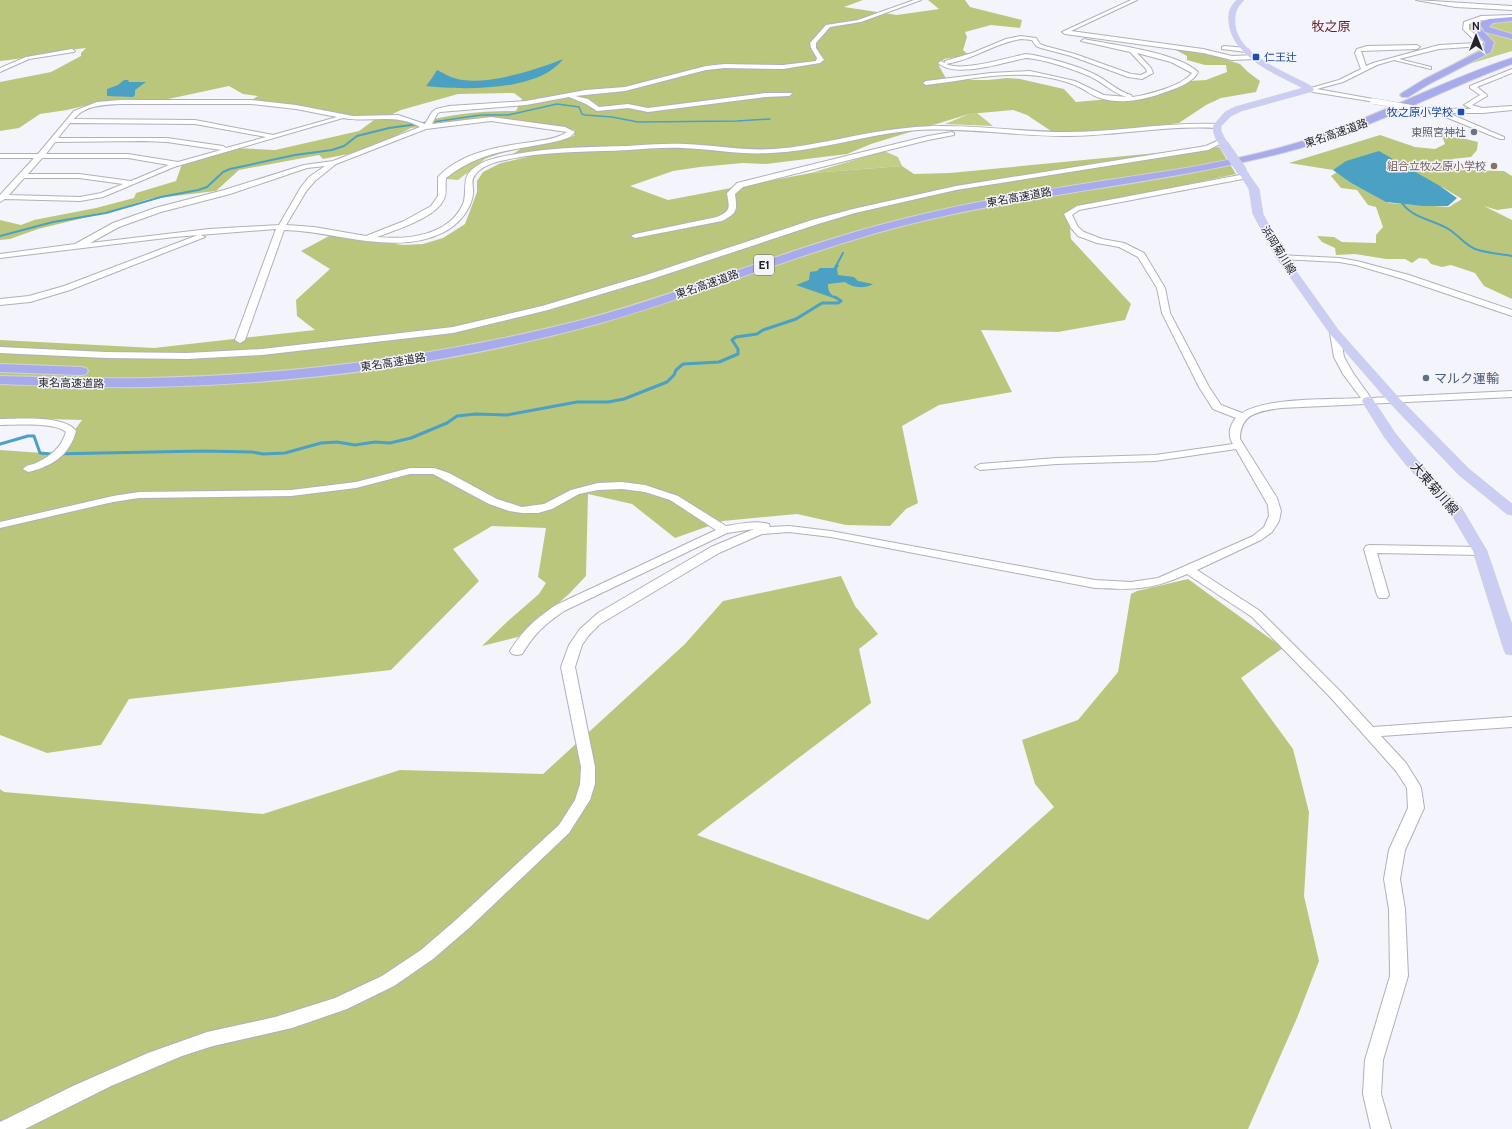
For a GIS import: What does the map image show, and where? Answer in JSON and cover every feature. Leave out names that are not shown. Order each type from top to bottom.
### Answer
[{"type":"highway","points":[[1512,19],[1486,24],[1485,27],[1497,34],[1512,37]]},
{"type":"highway","points":[[1402,97],[1426,82],[1488,50],[1491,45],[1490,42],[1477,29],[1476,26],[1481,23],[1512,19]]},
{"type":"highway","name":"東名高速道路","points":[[0,368],[120,372],[242,367],[360,356],[470,338],[628,299],[850,226],[913,210],[1013,190],[1197,161],[1283,142],[1346,122],[1448,76],[1512,53]]},
{"type":"highway","name":"東名高速道路","points":[[0,380],[114,384],[242,379],[355,368],[479,348],[547,333],[627,311],[797,253],[905,221],[986,203],[1202,168],[1288,149],[1360,125],[1450,85],[1512,60]]},
{"type":"highway","points":[[1450,85],[1512,65]]},
{"type":"main road","points":[[1241,0],[1234,7],[1231,18],[1235,38],[1256,58],[1310,89]]},
{"type":"main road","points":[[1217,126],[1228,114],[1238,109],[1310,89]]},
{"type":"main road","name":"浜岡菊川線","points":[[1217,126],[1217,132],[1222,141],[1254,189],[1258,214],[1263,225],[1281,256],[1336,333],[1393,399],[1464,472],[1512,511]]},
{"type":"main road","name":"大東菊川線","points":[[1368,401],[1390,435],[1412,463],[1456,510],[1480,550],[1512,650]]},
{"type":"street","points":[[425,127],[430,123],[434,113],[438,110],[449,108],[526,103],[586,92],[625,89],[706,68],[725,66],[783,67],[818,62],[821,60],[814,49],[814,43],[828,26],[859,21],[919,0]]},
{"type":"street","points":[[1135,0],[1065,32],[1196,50],[1232,58],[1256,58]]},
{"type":"street","points":[[1411,0],[1453,11]]},
{"type":"street","points":[[1418,0],[1456,5],[1512,8]]},
{"type":"street","points":[[1467,14],[1481,18],[1512,19]]},
{"type":"street","points":[[1364,69],[1358,53],[1359,50],[1367,48],[1480,45],[1480,42],[1465,26],[1470,21],[1481,18]]},
{"type":"street","points":[[926,83],[990,75],[1030,73],[1078,84],[1100,96],[1119,100],[1138,98],[1182,84],[1194,75],[1195,72],[1190,69],[1166,60],[1084,41],[1097,37]]},
{"type":"street","points":[[1133,52],[1149,69],[1150,74],[1142,77],[1130,76],[1073,55],[1043,47],[1038,45],[1034,40],[1026,38],[1005,42],[966,57],[944,62],[950,68],[963,69],[1026,56],[1036,57],[1090,74],[1103,81],[1118,93],[1138,98]]},
{"type":"street","points":[[1310,89],[1341,81],[1364,69],[1438,47]]},
{"type":"street","points":[[1224,48],[1246,50]]},
{"type":"street","points":[[0,70],[28,58],[72,51]]},
{"type":"street","points":[[1392,60],[1412,63],[1429,68]]},
{"type":"street","points":[[1506,115],[1467,105],[1484,96],[1484,94],[1472,87],[1512,71]]},
{"type":"street","points":[[1310,89],[1424,110],[1444,112],[1486,111],[1512,108]]},
{"type":"street","points":[[565,96],[582,99],[592,103],[597,109],[628,106],[648,110],[765,95],[789,94]]},
{"type":"street","points":[[1,198],[41,155],[76,112],[87,107],[120,102],[251,102],[296,107],[359,119],[398,117],[418,122],[425,127]]},
{"type":"street","points":[[1444,112],[1445,115],[1502,138]]},
{"type":"street","points":[[1,198],[80,199],[103,195],[178,164],[343,117]]},
{"type":"street","points":[[240,340],[281,227],[304,189],[312,179],[334,163],[425,127],[491,119],[565,129],[572,132],[564,136],[522,146],[503,148],[478,156],[452,168],[442,177],[443,188],[439,201],[436,204],[420,215],[368,238]]},
{"type":"street","points":[[69,121],[195,122],[273,136]]},
{"type":"street","points":[[0,256],[212,232],[281,227],[318,229],[381,240],[406,240],[432,235],[452,226],[462,214],[468,202],[470,192],[468,182],[471,175],[484,165],[499,160],[546,151],[578,148],[681,146],[747,151],[775,151],[887,132],[921,128],[964,128],[1081,134],[1185,126],[1217,126]]},
{"type":"street","points":[[635,236],[719,219],[730,214],[733,209],[731,193],[740,185],[940,135],[1009,131]]},
{"type":"street","points":[[53,140],[167,140],[228,149]]},
{"type":"street","points":[[0,350],[106,355],[194,356],[262,352],[453,330],[545,308],[853,211],[962,187],[1208,148],[1222,141]]},
{"type":"street","points":[[499,160],[496,158],[498,156],[522,146]]},
{"type":"street","points":[[0,156],[128,156],[178,164]]},
{"type":"street","points":[[74,248],[116,225],[158,210],[226,192],[306,166],[334,163]]},
{"type":"street","points":[[1243,417],[1217,407],[1204,388],[1166,313],[1161,288],[1141,255],[1121,245],[1100,241],[1081,234],[1075,228],[1068,214],[1078,208],[1244,174]]},
{"type":"street","points":[[22,176],[79,176],[132,183]]},
{"type":"street","points":[[0,302],[30,299],[67,288],[157,255],[212,232]]},
{"type":"street","points":[[1281,256],[1325,258],[1357,263],[1406,277],[1512,313]]},
{"type":"street","points":[[1336,333],[1339,357],[1348,374],[1368,401]]},
{"type":"street","points":[[6,1129],[73,1094],[169,1053],[209,1040],[325,1010],[357,997],[416,964],[451,936],[564,829],[580,805],[589,778],[568,667],[572,650],[583,632],[591,624],[608,612],[715,550],[749,534],[775,530],[798,529],[1095,584],[1131,586],[1161,582],[1257,538],[1269,529],[1273,523],[1276,515],[1273,503],[1238,446],[1234,431],[1236,425],[1243,417],[1251,412],[1281,405],[1512,394]]},
{"type":"street","points":[[0,422],[51,424],[65,426],[71,431],[70,440],[53,459],[28,469]]},
{"type":"street","points":[[980,468],[1056,462],[1155,458],[1238,446]]},
{"type":"street","points":[[0,524],[112,499],[139,495],[206,496],[311,492],[356,485],[410,470],[424,470],[434,471],[445,475],[506,507],[521,510],[538,510],[562,500],[574,493],[591,488],[612,486],[645,488],[669,496],[724,530]]},
{"type":"street","points":[[517,651],[526,636],[542,620],[560,608],[724,530],[748,526],[762,526],[775,530]]},
{"type":"street","points":[[1383,595],[1370,549],[1480,550]]},
{"type":"street","points":[[1189,570],[1256,614],[1336,695],[1370,732],[1401,767],[1414,788],[1416,808],[1397,850],[1392,879],[1396,909],[1399,976],[1374,1060],[1372,1094],[1381,1129]]},
{"type":"street","points":[[1370,732],[1512,722]]},
{"type":"green space","points":[[0,0],[863,0],[844,7],[897,15],[939,9],[928,0],[965,0],[970,7],[1022,20],[1020,28],[991,25],[965,32],[967,37],[963,50],[969,55],[944,59],[939,66],[947,80],[1020,79],[1064,89],[1076,102],[1133,97],[1189,81],[1206,80],[1227,72],[1226,65],[1205,65],[1187,60],[1187,56],[1174,49],[1202,52],[1240,64],[1260,81],[1256,92],[1221,98],[1206,105],[1179,123],[1113,131],[1051,131],[1027,115],[1013,110],[969,114],[871,144],[847,154],[766,164],[743,163],[700,167],[673,171],[630,186],[668,200],[811,173],[902,166],[914,174],[950,173],[1219,147],[1236,174],[1071,210],[1069,218],[1071,239],[1131,304],[1125,320],[1058,332],[981,330],[1012,392],[939,405],[902,426],[918,503],[906,509],[890,526],[846,525],[797,514],[723,521],[675,538],[632,504],[588,494],[586,576],[569,594],[518,637],[482,646],[539,594],[546,583],[538,577],[546,528],[492,526],[453,549],[479,581],[391,670],[129,699],[101,745],[47,753],[0,735],[0,450],[57,454],[82,420],[0,419],[0,340],[154,348],[315,330],[297,316],[296,300],[330,269],[301,251],[331,235],[403,245],[423,244],[443,238],[465,224],[477,192],[477,181],[483,172],[501,163],[527,157],[513,154],[522,148],[574,136],[575,130],[507,119],[468,120],[411,128],[381,143],[348,154],[323,159],[319,155],[239,170],[216,191],[149,199],[108,212],[38,229],[10,239],[0,240],[0,220],[21,225],[34,220],[96,208],[134,198],[136,193],[176,181],[182,164],[235,148],[275,150],[359,131],[374,120],[392,118],[407,120],[416,124],[465,114],[516,111],[522,99],[514,93],[458,94],[401,110],[388,116],[372,118],[347,116],[250,101],[258,96],[243,94],[229,86],[159,101],[92,104],[40,114],[19,128],[0,131],[0,82],[51,72],[81,56],[81,53],[86,48],[0,61]]},
{"type":"green space","points":[[1512,17],[1512,51],[1469,64],[1453,64],[1484,47],[1480,37],[1467,27],[1471,23],[1481,19]]},
{"type":"green space","points":[[977,113],[993,126],[945,124],[969,114]]},
{"type":"green space","points":[[1380,135],[1415,147],[1435,149],[1445,144],[1442,136],[1478,142],[1477,150],[1471,157],[1452,159],[1461,170],[1504,171],[1512,176],[1512,208],[1497,210],[1484,206],[1512,220],[1512,299],[1484,286],[1475,273],[1451,265],[1442,267],[1431,264],[1427,259],[1419,258],[1412,263],[1405,259],[1386,259],[1355,254],[1336,255],[1335,248],[1322,242],[1317,236],[1334,237],[1342,242],[1376,243],[1376,235],[1383,227],[1376,207],[1368,205],[1357,190],[1341,188],[1331,176],[1337,172],[1351,183],[1389,203],[1449,207],[1462,199],[1442,187],[1350,160],[1333,170],[1289,163]]},
{"type":"green space","points":[[515,148],[485,159],[458,180],[446,179],[462,166],[470,162]]},
{"type":"green space","points":[[884,151],[898,157],[902,166],[811,173]]},
{"type":"green space","points":[[841,576],[855,606],[878,634],[859,649],[871,703],[697,835],[928,920],[1054,807],[1035,784],[1022,740],[1078,720],[1118,672],[1131,594],[1137,591],[1188,579],[1283,648],[1241,678],[1293,749],[1309,812],[1304,896],[1319,961],[1297,1018],[1248,1129],[0,1129],[0,789],[4,792],[263,814],[400,770],[543,774],[685,644],[723,601]]},
{"type":"water","points":[[563,59],[552,70],[537,78],[519,83],[479,88],[426,86],[437,70],[459,79],[474,81],[487,80],[527,72]]},
{"type":"water","points":[[124,80],[128,80],[129,82],[146,82],[135,90],[135,95],[133,97],[107,96],[107,89],[118,85]]},
{"type":"water","points":[[1379,151],[1440,186],[1457,198],[1448,206],[1423,206],[1386,202],[1351,183],[1333,170],[1346,161]]},
{"type":"water","points":[[836,264],[839,265],[837,269],[838,275],[854,277],[858,281],[873,284],[870,286],[859,287],[851,286],[845,282],[828,284],[829,291],[837,298],[836,299],[796,285],[809,280],[810,272],[817,271],[820,268],[834,268]]},
{"type":"waterway","points":[[424,123],[481,115],[508,115],[557,104],[579,107],[582,114],[585,115],[612,117],[638,122],[737,121],[770,119]]},
{"type":"waterway","points":[[0,236],[53,222],[106,213],[161,197],[198,190],[207,187],[223,172],[230,169],[295,155],[332,150],[344,146],[357,136],[389,128],[424,123]]},
{"type":"waterway","points":[[419,124],[424,123]]},
{"type":"waterway","points":[[1400,200],[1416,215],[1450,230],[1471,247],[1484,252],[1512,256]]},
{"type":"waterway","points":[[835,268],[843,253]]},
{"type":"waterway","points":[[0,444],[28,436],[34,436],[40,453],[51,454],[203,451],[252,452],[263,454],[285,453],[321,443],[337,442],[355,445],[375,442],[390,443],[411,438],[447,423],[457,416],[476,414],[507,415],[577,402],[608,402],[624,399],[667,382],[674,375],[676,370],[683,364],[719,362],[738,354],[738,349],[732,340],[736,337],[757,334],[763,330],[796,319],[822,303],[838,303],[841,301],[835,297]]},
{"type":"place","name":"仁王辻","points":[[1256,57]]},
{"type":"place","name":"牧之原小学校","points":[[1461,112]]},
{"type":"place","name":"東照宮神社","points":[[1474,132]]},
{"type":"place","name":"組合立牧之原小学校","points":[[1494,166]]},
{"type":"place","name":"マルク運輸","points":[[1426,378]]},
{"type":"district","name":"牧之原","points":[[1331,26]]}]
